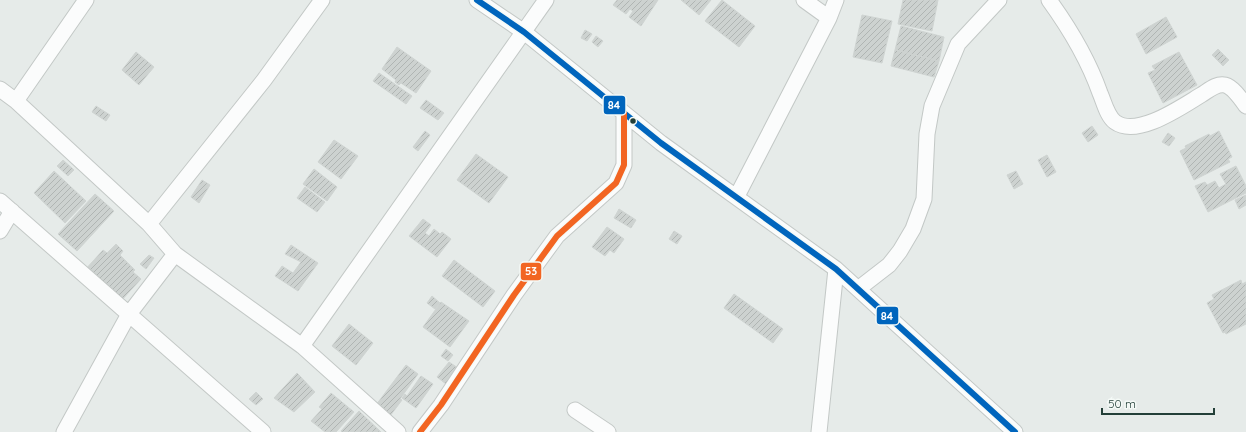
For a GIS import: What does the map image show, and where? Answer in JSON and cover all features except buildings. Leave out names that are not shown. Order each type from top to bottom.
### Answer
[{"type":"street","points":[[16,101],[86,0]]},
{"type":"street","points":[[149,224],[264,80],[322,0]]},
{"type":"street","points":[[477,0],[524,32],[662,143],[836,269],[1015,432]]},
{"type":"street","points":[[302,346],[546,0]]},
{"type":"street","points":[[804,0],[829,18]]},
{"type":"street","points":[[736,196],[829,18],[836,0]]},
{"type":"street","points":[[858,289],[889,265],[900,251],[912,229],[924,199],[927,134],[932,106],[958,44],[999,0]]},
{"type":"street","points":[[1049,0],[1070,28],[1093,72],[1107,112],[1115,122],[1128,128],[1145,126],[1189,103],[1218,85],[1226,85],[1234,91],[1246,106]]},
{"type":"street","points":[[0,89],[16,101],[149,224],[175,254],[302,346],[398,432]]},
{"type":"street","points":[[420,432],[441,406],[514,295],[557,236],[616,184],[624,165],[624,113]]},
{"type":"street","points":[[0,201],[263,432]]},
{"type":"street","points":[[0,231],[12,211]]},
{"type":"street","points":[[64,432],[129,314],[175,254]]},
{"type":"street","points":[[819,432],[836,269]]},
{"type":"street","points":[[575,410],[608,432]]},
{"type":"transit line","name":"84","points":[[477,0],[524,32],[661,143],[836,269],[1015,432]]},
{"type":"transit line","name":"53","points":[[420,432],[441,405],[514,295],[557,236],[616,183],[624,165],[624,113]]}]
